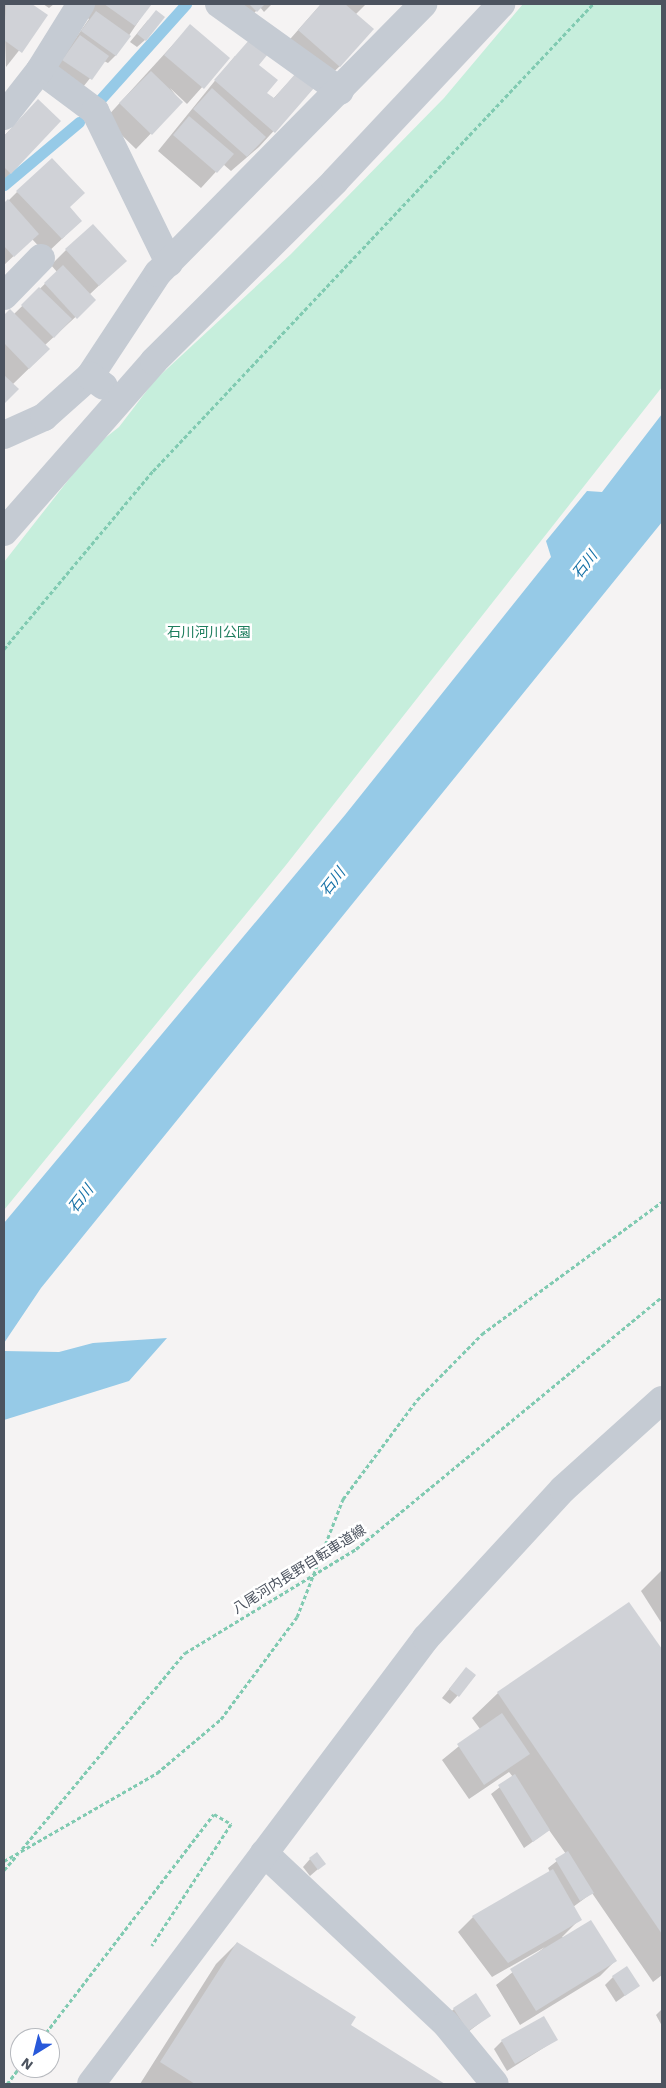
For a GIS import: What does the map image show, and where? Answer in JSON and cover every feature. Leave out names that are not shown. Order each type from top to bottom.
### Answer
[{"type":"street","points":[[4,116],[40,70],[81,4]]},
{"type":"street","points":[[219,4],[340,91]]},
{"type":"street","points":[[4,435],[44,417],[90,376],[127,316],[169,263],[340,91],[422,4]]},
{"type":"street","points":[[4,532],[120,398],[500,4]]},
{"type":"street","points":[[40,70],[95,110],[169,263]]},
{"type":"street","points":[[8,282],[41,258]]},
{"type":"street","points":[[90,376],[120,398]]},
{"type":"street","points":[[91,2084],[426,1638],[563,1489],[662,1400]]},
{"type":"street","points":[[264,1853],[446,2024],[495,2084]]},
{"type":"path","points":[[4,648],[153,471],[593,4]]},
{"type":"path","points":[[4,1861],[20,1850],[157,1773],[221,1719],[297,1618],[342,1498],[418,1400],[482,1334],[662,1202]]},
{"type":"path","name":"八尾河内長野自転車道線","points":[[4,1870],[185,1653],[356,1549],[662,1297]]},
{"type":"path","points":[[50,2028],[214,1814],[231,1824],[146,1954]]},
{"type":"green space","name":"石川河川公園","points":[[523,4],[662,4],[662,387],[286,865],[4,1210],[4,562],[95,446],[119,427],[155,380],[291,254],[444,98]]},
{"type":"water","name":"石川","points":[[662,414],[662,522],[41,1288],[4,1343],[4,1223],[345,815],[551,557],[546,541],[587,491],[602,492]]},
{"type":"water","points":[[167,1338],[129,1381],[4,1420],[4,1351],[59,1352],[93,1343]]},
{"type":"building","points":[[6,4],[32,4],[48,15],[22,53],[4,40]]},
{"type":"building","points":[[104,4],[152,4],[135,26]]},
{"type":"building","points":[[249,4],[265,4],[257,12]]},
{"type":"building","points":[[321,4],[345,4],[374,29],[340,67],[298,30]]},
{"type":"building","points":[[156,10],[165,17],[146,41],[137,34]]},
{"type":"building","points":[[96,11],[131,36],[116,56],[81,31]]},
{"type":"building","points":[[190,24],[230,58],[204,89],[164,55]]},
{"type":"building","points":[[80,35],[109,56],[92,80],[62,60]]},
{"type":"building","points":[[250,39],[268,54],[259,65],[278,80],[267,93],[274,98],[296,73],[314,88],[275,133],[214,80]]},
{"type":"building","points":[[151,71],[183,102],[152,135],[119,103]]},
{"type":"building","points":[[212,88],[266,137],[247,157],[193,109]]},
{"type":"building","points":[[38,99],[61,121],[11,174],[4,167],[4,136]]},
{"type":"building","points":[[189,116],[234,154],[217,173],[173,135]]},
{"type":"building","points":[[52,158],[85,193],[70,207],[82,221],[62,239],[16,191]]},
{"type":"building","points":[[8,199],[39,234],[14,257],[4,246],[4,203]]},
{"type":"building","points":[[93,224],[127,261],[99,286],[65,249]]},
{"type":"building","points":[[63,265],[96,300],[77,319],[44,283]]},
{"type":"building","points":[[39,287],[72,319],[54,338],[21,305]]},
{"type":"building","points":[[10,309],[50,349],[29,369],[4,343],[4,315]]},
{"type":"building","points":[[4,375],[19,389],[4,404]]},
{"type":"building","points":[[629,1602],[662,1649],[662,1934],[497,1692]]},
{"type":"building","points":[[466,1667],[476,1675],[459,1697],[449,1689]]},
{"type":"building","points":[[502,1713],[530,1754],[484,1785],[457,1744]]},
{"type":"building","points":[[515,1774],[550,1830],[533,1842],[498,1785]]},
{"type":"building","points":[[568,1851],[594,1893],[580,1901],[555,1859]]},
{"type":"building","points":[[317,1852],[326,1864],[318,1870],[309,1858]]},
{"type":"building","points":[[553,1869],[582,1920],[508,1963],[472,1916]]},
{"type":"building","points":[[591,1920],[617,1961],[536,2011],[510,1969]]},
{"type":"building","points":[[237,1942],[356,2017],[351,2025],[445,2084],[195,2084],[160,2062]]},
{"type":"building","points":[[627,1966],[640,1986],[625,1996],[612,1976]]},
{"type":"building","points":[[476,1993],[491,2016],[468,2031],[453,2008]]},
{"type":"building","points":[[544,2016],[558,2040],[515,2064],[501,2040]]},
{"type":"waterway","points":[[98,102],[186,4]]},
{"type":"waterway","points":[[4,185],[79,122]]}]
